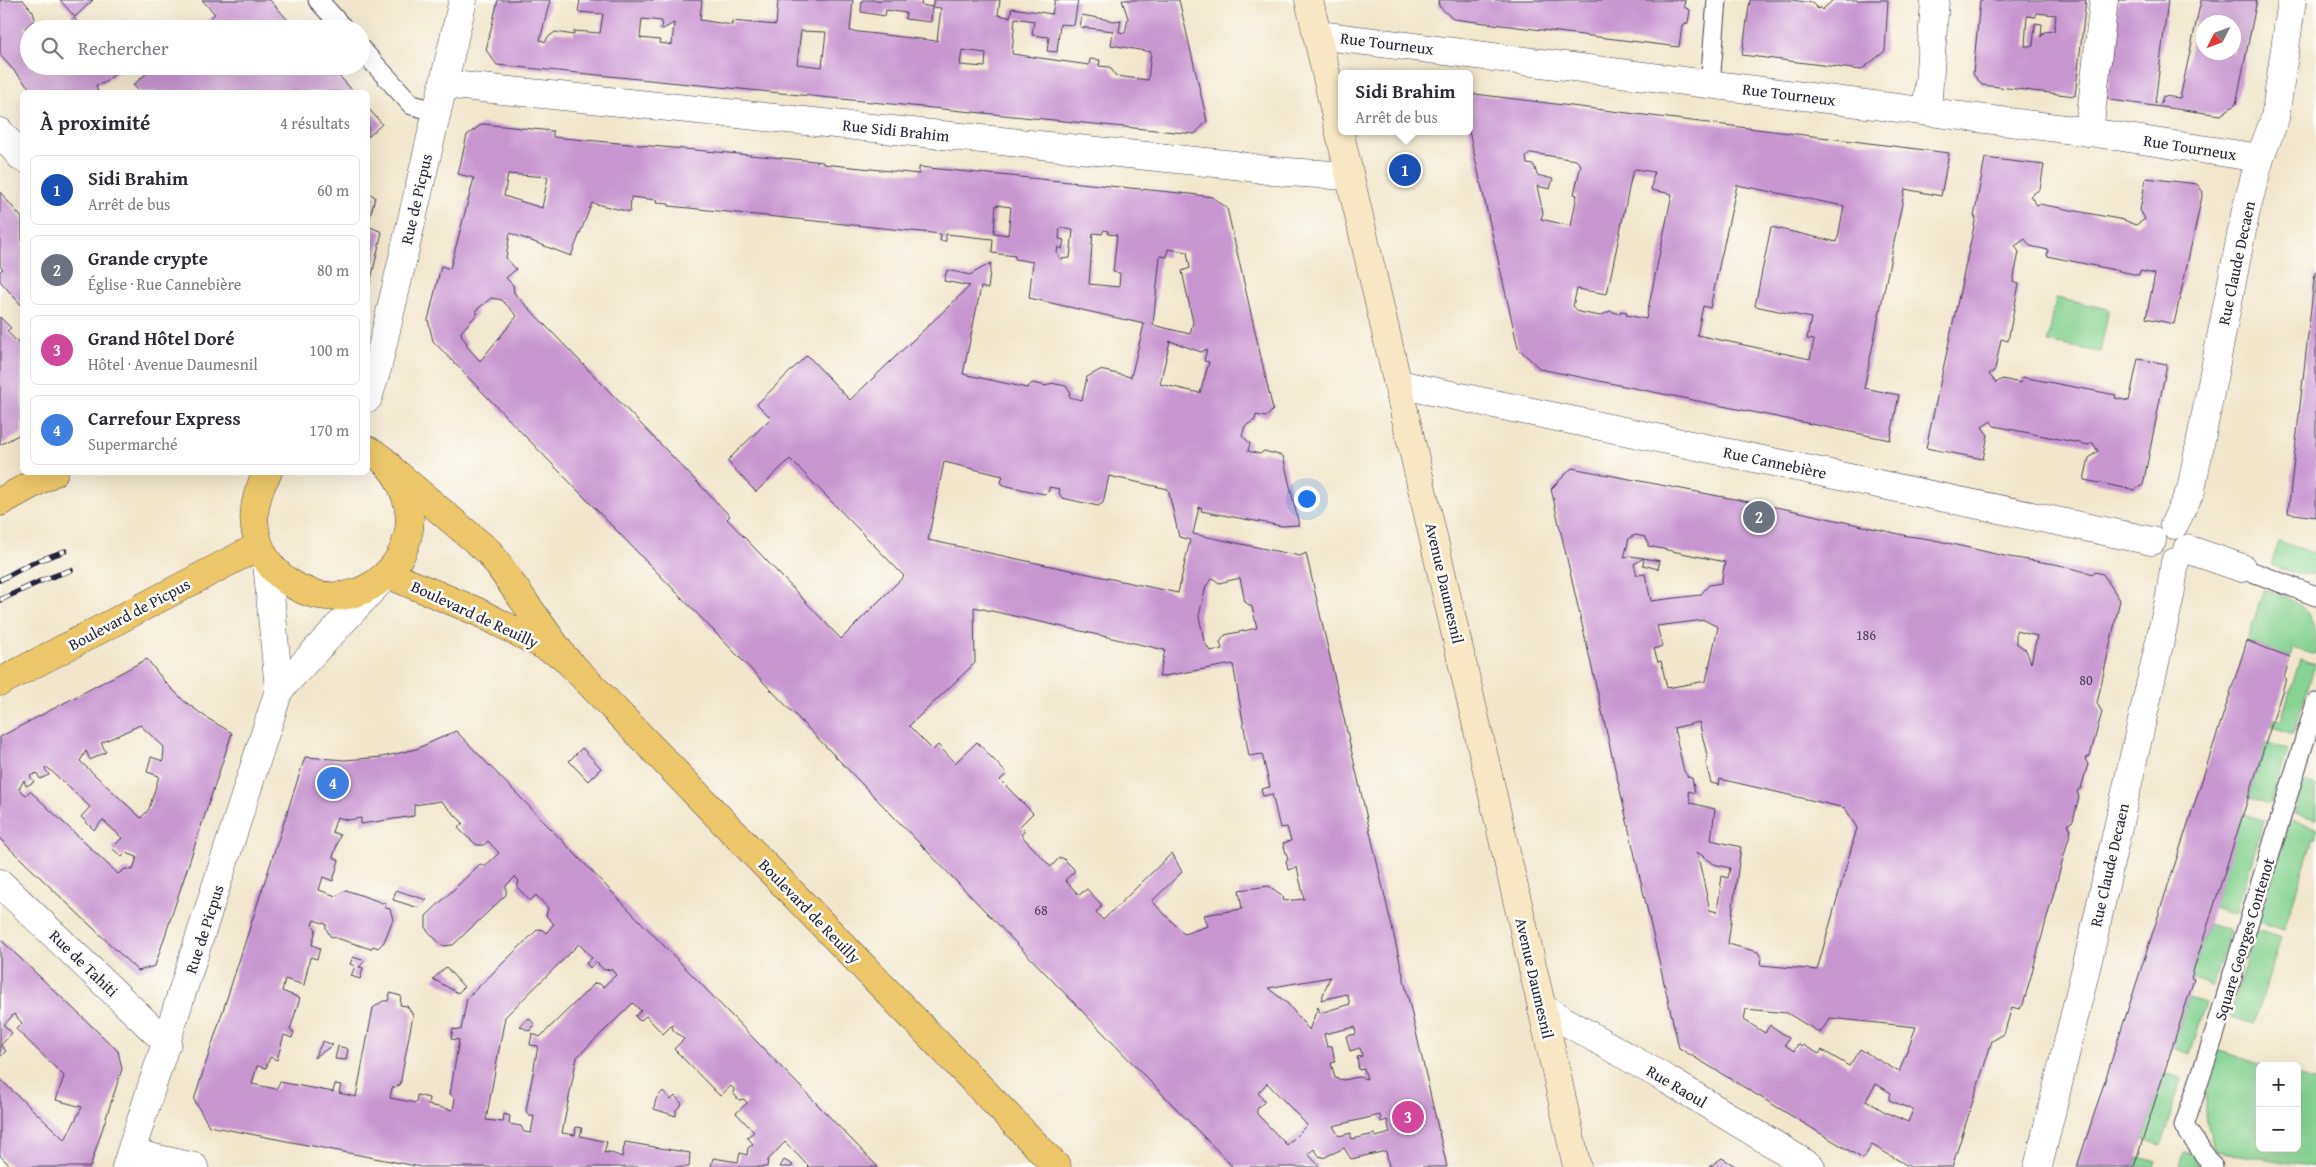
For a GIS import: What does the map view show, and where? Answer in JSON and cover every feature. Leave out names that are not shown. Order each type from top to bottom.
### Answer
[{"type":"main road","name":"Avenue Daumesnil","points":[[1310,0],[1338,126]]},
{"type":"main road","name":"Avenue Daumesnil","points":[[1340,135],[1577,1167]]},
{"type":"main road","name":"Rue de Picpus","points":[[266,475],[256,496],[254,521],[263,554],[283,578],[302,590],[324,596],[347,595],[369,587],[387,574],[400,557],[408,536],[409,507],[406,493],[396,473],[378,454],[370,451]]},
{"type":"main road","name":"Boulevard de Reuilly","points":[[396,473],[490,552],[563,656],[1057,1167]]},
{"type":"main road","points":[[0,502],[49,475]]},
{"type":"main road","name":"Boulevard de Picpus","points":[[0,682],[263,554]]},
{"type":"main road","name":"Boulevard de Reuilly","points":[[387,574],[476,611],[563,656]]},
{"type":"street","name":"Rue de Picpus","points":[[370,392],[377,369],[463,0]]},
{"type":"street","points":[[1926,111],[1936,0]]},
{"type":"street","points":[[2089,132],[2104,0]]},
{"type":"street","name":"Rue Claude Decaen","points":[[2038,1167],[2094,933],[2170,596],[2187,538],[2182,530],[2174,525],[2191,490],[2246,210],[2260,158],[2275,118],[2292,0]]},
{"type":"street","name":"Rue Tourneux","points":[[1318,35],[2089,132],[2260,158]]},
{"type":"street","name":"Rue Sidi Brahim","points":[[443,84],[1225,164],[1272,171],[1349,176]]},
{"type":"street","points":[[0,132],[20,156]]},
{"type":"street","name":"Rue Cannebière","points":[[1398,384],[2152,541]]},
{"type":"street","points":[[2174,525],[2164,527],[2156,532],[2152,541],[2152,550],[2158,558],[2166,562],[2181,556],[2242,568]]},
{"type":"street","name":"Rue de Picpus","points":[[129,1160],[279,690],[263,554]]},
{"type":"street","name":"Rue de Picpus","points":[[279,690],[387,574]]},
{"type":"street","name":"Rue de Tahiti","points":[[0,883],[167,1043]]},
{"type":"street","name":"Rue Raoul","points":[[1542,1008],[1668,1080],[1811,1167]]},
{"type":"street","points":[[129,1160],[194,1167]]},
{"type":"lane","points":[[318,0],[336,20]]},
{"type":"lane","points":[[1710,84],[1718,0]]},
{"type":"lane","points":[[370,59],[412,105],[436,111]]},
{"type":"lane","points":[[2242,568],[2316,596]]},
{"type":"lane","name":"Square Georges Contenot","points":[[2213,1167],[2184,1126],[2212,1042],[2316,703]]},
{"type":"green space","points":[[2056,298],[2109,309],[2100,352],[2048,342]]},
{"type":"green space","points":[[2279,541],[2316,554],[2316,574],[2298,574],[2271,565]]},
{"type":"green space","points":[[2264,589],[2289,599],[2305,610],[2314,627],[2316,655],[2293,648],[2290,657],[2247,641]]},
{"type":"green space","points":[[2300,660],[2315,665],[2293,734],[2271,726],[2273,719],[2281,720]]},
{"type":"green space","points":[[2266,742],[2288,750],[2270,804],[2249,797]]},
{"type":"green space","points":[[2304,782],[2316,786],[2316,819],[2294,813]]},
{"type":"green space","points":[[2243,813],[2264,821],[2235,914],[2213,907]]},
{"type":"green space","points":[[2291,820],[2316,828],[2316,838],[2313,838],[2284,930],[2258,922]]},
{"type":"green space","points":[[2208,924],[2230,931],[2212,986],[2191,978]]},
{"type":"green space","points":[[2256,930],[2281,938],[2254,1024],[2229,1016]]},
{"type":"green space","points":[[2188,998],[2206,1003],[2190,1054],[2172,1048]]},
{"type":"green space","points":[[2217,1050],[2256,1063],[2256,1152],[2301,1152],[2301,1077],[2316,1082],[2316,1167],[2215,1151],[2210,1139],[2206,1114],[2210,1075]]},
{"type":"green space","points":[[2164,1074],[2182,1079],[2161,1145],[2143,1139]]},
{"type":"green space","points":[[2184,1152],[2195,1155],[2199,1167],[2180,1167]]},
{"type":"green space","points":[[2137,1157],[2156,1161],[2154,1167],[2134,1167]]},
{"type":"building","points":[[0,0],[23,0],[33,12],[35,19],[20,20],[20,75],[114,75],[104,83],[96,85],[97,90],[31,90],[0,55]]},
{"type":"building","points":[[60,0],[93,0],[75,17]]},
{"type":"building","points":[[202,0],[270,0],[288,20],[208,20],[215,14]]},
{"type":"building","points":[[498,0],[550,0],[540,40],[546,42],[547,38],[555,32],[574,35],[574,31],[600,33],[603,14],[578,12],[580,0],[702,0],[700,20],[732,25],[732,21],[776,25],[778,0],[853,0],[850,31],[937,41],[941,8],[932,7],[934,0],[1000,0],[998,15],[1010,17],[1012,8],[1052,14],[1055,0],[1078,0],[1074,25],[1060,24],[1057,52],[1047,51],[1049,37],[1032,35],[1034,21],[1015,18],[1012,54],[1089,65],[1090,59],[1100,60],[1099,66],[1110,67],[1116,76],[1148,80],[1151,52],[1111,45],[1113,31],[1080,27],[1082,15],[1114,21],[1121,20],[1119,32],[1125,33],[1128,18],[1122,0],[1179,0],[1207,121],[1195,134],[497,65],[486,50]],"holes":[[[642,19],[662,21],[661,30],[674,23],[672,45],[659,43],[660,40],[640,38]],[[801,31],[826,32],[822,67],[797,64]],[[962,50],[986,53],[985,67],[960,65]]]},
{"type":"building","points":[[862,0],[922,0],[921,5],[932,7],[931,22],[905,19],[906,13],[886,10],[885,16],[861,12]]},
{"type":"building","points":[[1438,0],[1685,0],[1684,7],[1690,10],[1688,23],[1682,25],[1679,47],[1453,19],[1439,6]]},
{"type":"building","points":[[1750,0],[1792,0],[1812,3],[1822,10],[1833,0],[1888,0],[1885,51],[1861,70],[1742,55]]},
{"type":"building","points":[[1980,0],[2086,0],[2075,96],[1982,85],[1973,74]],"holes":[[[2036,13],[2056,15],[2054,31],[2044,32],[2041,37],[2042,24],[2035,23],[2033,46],[2025,46],[2027,16],[2036,17]]]},
{"type":"building","points":[[2118,0],[2168,0],[2155,103],[2161,104],[2163,96],[2180,98],[2196,23],[2196,60],[2241,60],[2241,15],[2198,15],[2201,0],[2257,0],[2236,104],[2221,115],[2110,100],[2107,97]]},
{"type":"building","points":[[145,75],[338,75],[352,90],[138,90],[133,85]]},
{"type":"building","points":[[1475,94],[1949,153],[1941,196],[1905,189],[1864,388],[1899,395],[1890,440],[1540,369],[1518,348],[1470,135],[1473,135],[1473,96]],"holes":[[[1531,153],[1576,160],[1581,165],[1574,194],[1577,195],[1571,226],[1541,219],[1543,213],[1537,186],[1550,189],[1553,179],[1537,175],[1534,165],[1527,164],[1526,157]],[[1635,169],[1654,172],[1651,190],[1672,194],[1646,319],[1626,315],[1627,312],[1620,311],[1620,314],[1610,311],[1600,316],[1579,312],[1573,306],[1577,289],[1607,294],[1632,174]],[[1737,185],[1844,206],[1837,242],[1771,227],[1755,306],[1811,318],[1807,339],[1814,340],[1810,359],[1697,335],[1703,306],[1710,308]]]},
{"type":"building","points":[[370,110],[382,124],[370,135]]},
{"type":"building","points":[[482,124],[553,131],[553,137],[815,161],[823,162],[823,164],[919,174],[919,167],[1190,194],[1212,197],[1227,208],[1273,410],[1266,417],[1256,415],[1255,420],[1245,426],[1242,436],[1250,443],[1248,451],[1260,454],[1264,451],[1283,456],[1299,525],[1282,526],[1201,511],[1202,508],[1199,507],[1193,534],[1300,556],[1306,553],[1447,1167],[1389,1167],[1386,1151],[1351,1159],[1344,1148],[1323,1158],[1314,1149],[1308,1154],[1320,1167],[1233,1167],[433,341],[428,320],[441,266],[450,269],[474,178],[458,174],[467,135]],"holes":[[[508,174],[548,177],[542,208],[504,196]],[[631,197],[657,200],[656,203],[669,204],[669,206],[941,234],[940,241],[946,241],[946,234],[993,239],[992,253],[1015,256],[1015,259],[1033,262],[1029,298],[1144,324],[1131,377],[1100,370],[1087,377],[1082,400],[1069,397],[1070,391],[1066,386],[1051,383],[1047,386],[1032,383],[1027,388],[963,374],[981,287],[988,289],[991,263],[970,275],[947,270],[944,281],[970,286],[850,400],[807,355],[757,404],[771,418],[727,461],[756,492],[790,459],[904,576],[841,639],[727,519],[730,516],[514,293],[513,285],[506,278],[516,269],[506,258],[510,233],[571,256],[592,203],[630,212]],[[996,205],[1011,207],[1008,235],[994,233]],[[1060,228],[1073,230],[1070,258],[1060,259],[1057,253],[1058,247],[1062,249],[1064,240],[1059,239]],[[1104,230],[1108,231],[1108,234],[1117,235],[1113,272],[1120,273],[1119,287],[1089,284],[1093,233],[1102,234]],[[1168,249],[1187,252],[1190,268],[1182,271],[1193,322],[1190,334],[1153,325],[1160,256],[1167,257]],[[491,298],[502,300],[517,316],[480,361],[466,345],[467,343],[462,337],[461,332],[478,313],[475,311]],[[1170,341],[1201,352],[1207,349],[1204,361],[1209,362],[1200,393],[1160,384]],[[944,462],[1003,476],[1001,482],[1003,485],[1044,494],[1049,491],[1049,487],[1060,489],[1059,493],[1062,498],[1098,506],[1103,503],[1109,476],[1168,489],[1179,537],[1190,540],[1178,593],[928,540]],[[1213,578],[1219,583],[1240,578],[1245,602],[1252,607],[1257,628],[1225,635],[1220,642],[1222,649],[1210,651],[1204,641],[1199,616],[1206,586]],[[974,607],[1165,650],[1159,677],[1233,664],[1249,756],[1262,754],[1270,787],[1261,789],[1263,796],[1272,794],[1280,828],[1287,827],[1291,841],[1283,843],[1288,860],[1286,861],[1288,870],[1297,867],[1304,899],[1284,901],[1283,896],[1269,886],[1239,890],[1242,909],[1204,915],[1208,926],[1184,934],[1152,901],[1182,872],[1172,853],[1103,920],[1096,912],[1101,907],[1101,904],[1087,889],[1079,895],[1065,880],[1074,872],[1074,869],[1063,858],[1059,858],[1051,867],[1021,835],[1025,831],[1020,826],[1033,813],[1000,780],[1007,774],[977,742],[955,763],[938,745],[933,750],[909,726],[975,663]],[[1330,977],[1321,1000],[1347,994],[1350,1004],[1320,1013],[1318,1007],[1309,1030],[1288,1004],[1268,988]],[[1355,1027],[1356,1034],[1346,1036],[1350,1051],[1360,1048],[1362,1056],[1357,1057],[1359,1070],[1364,1069],[1367,1079],[1359,1077],[1344,1080],[1335,1078],[1331,1063],[1335,1062],[1332,1046],[1327,1047],[1324,1034]],[[1267,1083],[1307,1125],[1287,1145],[1257,1114],[1257,1109],[1265,1101],[1258,1093]],[[1380,1115],[1381,1122],[1387,1120],[1390,1133],[1376,1137],[1375,1134],[1351,1139],[1351,1133],[1339,1136],[1333,1126]]]},
{"type":"building","points":[[1985,158],[2044,165],[2040,189],[2030,196],[2037,205],[2124,220],[2136,225],[2145,219],[2140,210],[2146,178],[2197,184],[2203,192],[2174,324],[2146,318],[2155,274],[2140,271],[2139,275],[2047,256],[2048,250],[2030,246],[2025,239],[2015,246],[2019,252],[2013,282],[2019,284],[2008,341],[2001,339],[1995,370],[1989,374],[1996,383],[2002,379],[2021,383],[2022,377],[2116,395],[2115,398],[2129,401],[2138,359],[2167,364],[2143,485],[2135,490],[2084,480],[2089,458],[2098,451],[2092,442],[2089,445],[1994,426],[1991,421],[1982,427],[1988,435],[1983,459],[1926,448],[1976,217],[1974,217]]},
{"type":"building","points":[[0,192],[20,216],[20,304],[0,281],[0,271],[3,269],[0,266]]},
{"type":"building","points":[[370,193],[375,197],[370,217]]},
{"type":"building","points":[[370,227],[382,232],[370,283]]},
{"type":"building","points":[[2316,272],[2316,517],[2288,513]]},
{"type":"building","points":[[0,317],[11,328],[7,331],[20,343],[20,434],[0,445]]},
{"type":"building","points":[[1572,468],[1786,509],[2009,557],[2055,564],[2094,574],[2094,572],[2103,574],[2120,600],[2097,703],[2102,712],[2090,756],[2085,759],[2088,764],[2081,788],[2077,791],[2079,797],[2073,821],[2068,824],[2071,830],[2023,1005],[2019,1009],[2012,1007],[2004,1034],[1992,1041],[1952,1167],[1910,1167],[1872,1145],[1863,1159],[1679,1048],[1551,489]],"holes":[[[1635,535],[1645,537],[1648,541],[1648,546],[1725,562],[1721,583],[1709,585],[1700,595],[1651,601],[1645,574],[1637,575],[1634,564],[1644,558],[1632,556],[1624,558],[1629,538]],[[1704,620],[1718,627],[1706,681],[1667,688],[1661,661],[1658,662],[1654,649],[1662,646],[1657,626]],[[2016,631],[2037,636],[2031,663],[2026,650],[2016,643]],[[1699,722],[1711,783],[1719,785],[1720,779],[1845,808],[1857,828],[1817,970],[1760,965],[1761,958],[1758,952],[1728,944],[1741,847],[1711,840],[1715,809],[1691,803],[1688,791],[1695,793],[1692,778],[1688,777],[1684,771],[1674,728]],[[1697,852],[1714,864],[1730,868],[1728,878],[1722,876],[1717,912],[1710,910]],[[1746,1009],[1787,1013],[1820,1033],[1830,1018],[1916,1027],[1899,1072],[1860,1049],[1849,1066],[1822,1050],[1819,1054],[1798,1044],[1794,1051],[1785,1045],[1789,1038],[1770,1025],[1765,1033],[1744,1020]],[[1876,1084],[1891,1093],[1889,1100],[1913,1110],[1908,1122],[1885,1112],[1866,1100]]]},
{"type":"building","points":[[1644,558],[1660,561],[1658,569],[1643,565]]},
{"type":"building","points":[[2247,641],[2290,657],[2284,678],[2286,679],[2191,978],[2194,979],[2134,1167],[2077,1167]]},
{"type":"building","points":[[147,659],[164,681],[184,701],[232,733],[155,966],[138,971],[0,839],[0,737]],"holes":[[[140,725],[164,747],[163,761],[151,757],[147,772],[159,776],[149,809],[141,818],[80,761],[86,751],[90,760],[106,752],[101,743]],[[47,767],[90,807],[81,817],[94,830],[103,820],[122,838],[112,848],[122,857],[126,853],[137,857],[133,870],[125,869],[118,874],[30,791],[26,795],[19,789],[24,780],[26,786],[34,782],[30,776],[37,773],[40,779],[49,775],[45,769]]]},
{"type":"building","points":[[456,731],[878,1167],[809,1167],[785,1142],[768,1160],[767,1167],[711,1167],[713,1158],[738,1162],[740,1153],[747,1155],[748,1148],[753,1144],[747,1137],[754,1132],[736,1113],[747,1103],[744,1099],[739,1100],[733,1093],[734,1089],[731,1086],[720,1096],[674,1049],[684,1039],[673,1030],[672,1025],[663,1034],[646,1016],[640,1021],[635,1016],[641,1011],[633,1003],[577,1057],[562,1133],[575,1135],[576,1127],[582,1128],[580,1136],[607,1142],[604,1153],[609,1152],[622,1157],[625,1142],[690,1153],[689,1167],[421,1167],[209,1126],[194,1100],[305,757],[345,760],[382,757],[416,749]],"holes":[[[441,801],[463,823],[458,828],[465,835],[477,845],[484,845],[488,841],[499,853],[485,866],[480,864],[426,916],[426,929],[442,946],[453,945],[506,895],[506,886],[515,877],[519,881],[517,887],[530,901],[536,895],[548,908],[546,916],[554,924],[546,933],[538,929],[467,998],[461,1030],[453,1029],[451,1039],[459,1040],[450,1094],[455,1098],[453,1110],[428,1105],[429,1098],[417,1095],[416,1103],[390,1098],[392,1088],[400,1085],[413,1015],[407,1006],[400,1005],[401,996],[390,993],[388,1001],[383,1001],[373,1008],[356,1097],[339,1093],[341,1085],[335,1084],[333,1092],[280,1082],[276,1089],[252,1084],[257,1066],[266,1068],[270,1057],[277,1060],[284,1035],[292,1038],[294,1032],[290,1030],[300,998],[282,991],[285,979],[304,985],[310,957],[317,959],[320,948],[312,945],[316,929],[312,925],[314,920],[326,924],[330,936],[371,949],[373,946],[378,948],[384,942],[393,919],[390,909],[385,908],[386,904],[346,890],[336,896],[319,890],[323,877],[333,881],[339,860],[333,857],[340,835],[332,832],[337,817],[348,820],[361,818],[361,824],[414,816],[414,805]],[[579,944],[592,958],[586,963],[590,968],[596,962],[604,970],[611,969],[616,975],[603,987],[595,983],[540,1037],[532,1033],[530,1045],[538,1046],[526,1111],[529,1116],[534,1116],[531,1133],[524,1132],[521,1126],[509,1124],[510,1116],[504,1114],[503,1122],[486,1120],[505,1017]]]},
{"type":"building","points":[[582,748],[601,768],[588,781],[569,761]]},
{"type":"building","points":[[396,890],[427,900],[419,908],[393,900]]},
{"type":"building","points":[[0,939],[118,1051],[122,1069],[90,1167],[12,1167],[0,1156],[0,1079],[65,1140],[82,1107],[56,1100],[64,1076],[16,1029],[22,1023],[14,1014],[4,1025],[12,1033],[1,1045],[6,1051],[0,1057]]},
{"type":"building","points":[[353,957],[365,961],[359,967],[363,968],[360,979],[351,976],[355,966],[350,964]]},
{"type":"building","points":[[446,967],[464,987],[458,993],[433,979]]},
{"type":"building","points":[[529,1018],[535,1025],[529,1031],[520,1026]]},
{"type":"building","points":[[323,1041],[333,1045],[314,1058]]},
{"type":"building","points":[[338,1046],[348,1049],[346,1060],[335,1059]]},
{"type":"building","points":[[663,1091],[671,1100],[675,1096],[682,1104],[676,1110],[676,1116],[654,1109],[656,1099]]},
{"type":"building","points":[[1722,1158],[1737,1167],[1709,1167]]},
{"type":"building","points":[[784,1160],[793,1165],[792,1167],[780,1167]]},
{"type":"railway","points":[[0,580],[32,563],[65,551]]},
{"type":"railway","points":[[0,600],[43,580],[71,570]]},
{"type":"place","name":"Sidi Brahim","points":[[1405,170]]},
{"type":"place","name":"Grande crypte","points":[[1759,517]]},
{"type":"place","name":"Carrefour Express","points":[[333,783]]},
{"type":"place","name":"Grand Hôtel Doré","points":[[1408,1117]]}]
